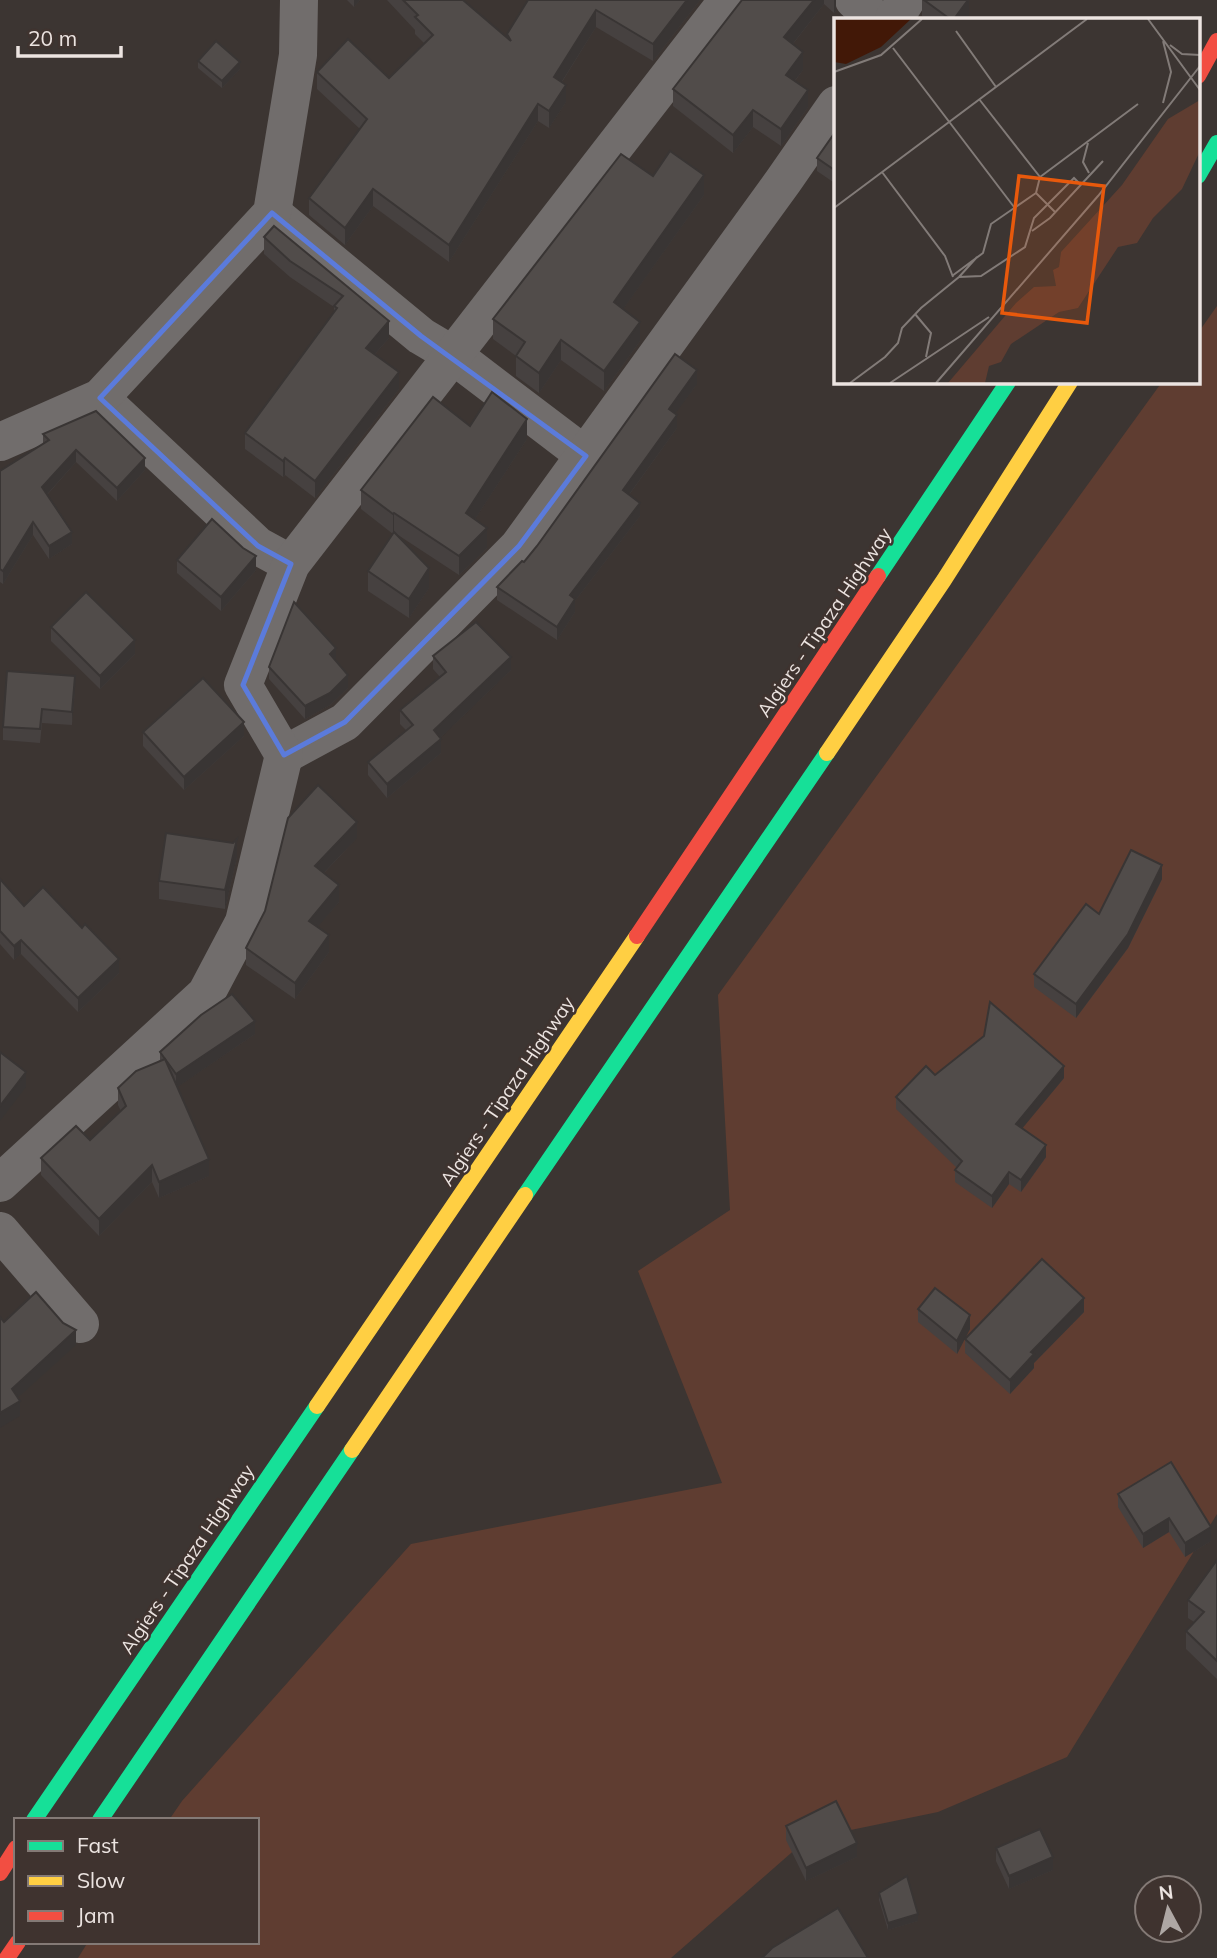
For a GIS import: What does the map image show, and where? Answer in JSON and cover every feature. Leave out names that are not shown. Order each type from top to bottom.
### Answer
[{"type":"highway","points":[[1200,72],[1217,41]]},
{"type":"highway","points":[[1200,173],[1217,143]]},
{"type":"highway","name":"Algiers - Tipaza Highway","points":[[35,1818],[621,962],[1007,383]]},
{"type":"highway","points":[[101,1818],[676,970],[936,592],[1069,383]]},
{"type":"highway","points":[[0,1873],[14,1851]]},
{"type":"street","points":[[0,442],[100,398],[272,213],[298,55],[299,0]]},
{"type":"street","points":[[0,1183],[206,994],[244,922],[284,755],[243,685],[291,564],[727,0]]},
{"type":"street","points":[[854,0],[874,18]]},
{"type":"street","points":[[895,18],[906,0]]},
{"type":"street","points":[[284,755],[345,722],[519,546],[776,191],[834,106]]},
{"type":"street","points":[[272,213],[421,336],[453,355],[586,456]]},
{"type":"street","points":[[100,398],[258,546],[291,564]]},
{"type":"street","points":[[0,1231],[80,1324]]},
{"type":"highlighted area","points":[[272,213],[421,336],[586,456],[519,546],[345,722],[284,755],[243,685],[291,564],[258,546],[100,398]]},
{"type":"shaded area","points":[[1217,306],[1217,1514],[1067,1757],[938,1812],[807,1839],[671,1958],[78,1958],[87,1944],[259,1944],[259,1818],[170,1818],[182,1801],[411,1544],[722,1483],[638,1271],[730,1210],[718,995],[1161,383],[1200,383],[1200,330]]},
{"type":"building","points":[[403,0],[463,0],[511,41],[507,34],[528,0],[687,0],[653,44],[596,10],[554,77],[566,85],[549,111],[538,104],[449,245],[373,189],[345,228],[309,198],[367,119],[317,72],[348,39],[389,78],[433,35]]},
{"type":"building","points":[[742,0],[814,0],[784,37],[803,52],[786,75],[808,90],[781,129],[753,110],[733,135],[673,89]]},
{"type":"building","points":[[924,0],[968,0],[955,18],[949,18]]},
{"type":"building","points":[[216,41],[240,62],[222,81],[198,61]]},
{"type":"building","points":[[834,134],[834,170],[817,158]]},
{"type":"building","points":[[670,151],[704,175],[614,302],[640,322],[604,371],[561,340],[539,373],[516,356],[525,342],[493,319],[621,154],[653,176]]},
{"type":"building","points":[[274,226],[389,321],[366,348],[399,372],[315,481],[245,433],[337,308],[334,306],[343,296],[290,261],[264,237]]},
{"type":"building","points":[[675,354],[697,370],[669,409],[677,415],[623,490],[640,503],[570,595],[575,599],[557,627],[497,587],[537,546]]},
{"type":"building","points":[[492,392],[527,419],[466,513],[487,528],[459,556],[361,490],[433,397],[470,426]]},
{"type":"building","points":[[96,411],[145,458],[117,488],[76,450],[42,487],[72,532],[49,546],[33,522],[3,571],[0,569],[0,471],[49,440],[43,434]]},
{"type":"building","points":[[212,519],[243,548],[256,556],[221,597],[177,560]]},
{"type":"building","points":[[394,532],[429,568],[409,599],[368,571]]},
{"type":"building","points":[[86,592],[135,640],[100,676],[51,627]]},
{"type":"building","points":[[294,602],[336,648],[330,654],[348,675],[330,693],[305,706],[269,667]]},
{"type":"building","points":[[476,622],[511,657],[434,730],[441,739],[387,784],[368,762],[413,725],[400,710],[446,672],[433,656]]},
{"type":"building","points":[[7,671],[75,676],[72,712],[42,709],[40,729],[3,727]]},
{"type":"building","points":[[203,678],[244,722],[184,777],[143,732]]},
{"type":"building","points":[[318,785],[357,822],[315,866],[339,885],[309,921],[329,935],[295,983],[246,948],[265,911],[288,818]]},
{"type":"building","points":[[166,833],[233,843],[237,839],[225,890],[159,881]]},
{"type":"building","points":[[1131,850],[1162,865],[1128,934],[1076,1004],[1034,974],[1086,904],[1099,914]]},
{"type":"building","points":[[0,879],[24,906],[43,887],[82,928],[85,924],[119,959],[78,998],[21,940],[14,946],[0,931]]},
{"type":"building","points":[[232,994],[255,1021],[176,1074],[160,1052],[201,1015]]},
{"type":"building","points":[[990,1002],[1064,1066],[1016,1124],[1046,1145],[1021,1180],[1009,1172],[992,1196],[955,1170],[962,1161],[896,1097],[926,1066],[935,1075],[984,1036]]},
{"type":"building","points":[[0,1052],[26,1072],[0,1106]]},
{"type":"building","points":[[165,1059],[209,1159],[159,1182],[152,1165],[99,1219],[41,1158],[76,1126],[90,1140],[126,1106],[118,1088],[136,1071]]},
{"type":"building","points":[[1042,1259],[1084,1298],[1031,1352],[1034,1354],[1010,1380],[965,1339]]},
{"type":"building","points":[[935,1288],[970,1315],[957,1341],[918,1309]]},
{"type":"building","points":[[36,1292],[63,1323],[76,1330],[12,1389],[20,1401],[0,1413],[0,1317],[4,1322]]},
{"type":"building","points":[[1171,1462],[1211,1527],[1185,1543],[1169,1518],[1143,1534],[1118,1494]]},
{"type":"building","points":[[1217,1560],[1217,1661],[1186,1631],[1204,1612],[1188,1600]]},
{"type":"building","points":[[836,1801],[857,1843],[806,1868],[786,1826]]},
{"type":"building","points":[[1040,1829],[1053,1857],[1009,1876],[996,1848]]},
{"type":"building","points":[[907,1876],[918,1914],[888,1923],[879,1893]]},
{"type":"building","points":[[838,1908],[868,1958],[762,1958],[772,1948]]},
{"type":"traffic: fast","points":[[1200,173],[1217,143]]},
{"type":"traffic: fast","points":[[878,576],[1007,383]]},
{"type":"traffic: fast","points":[[525,1195],[827,753]]},
{"type":"traffic: fast","points":[[35,1818],[317,1406]]},
{"type":"traffic: fast","points":[[101,1818],[352,1450]]},
{"type":"traffic: slow","points":[[827,753],[944,580],[1069,383]]},
{"type":"traffic: slow","points":[[317,1406],[637,936]]},
{"type":"traffic: slow","points":[[352,1450],[525,1195]]},
{"type":"traffic: jam","points":[[1200,72],[1217,41]]},
{"type":"traffic: jam","points":[[637,936],[878,576]]},
{"type":"traffic: jam","points":[[0,1873],[14,1851]]},
{"type":"traffic: jam","points":[[7,1958],[17,1944]]}]
